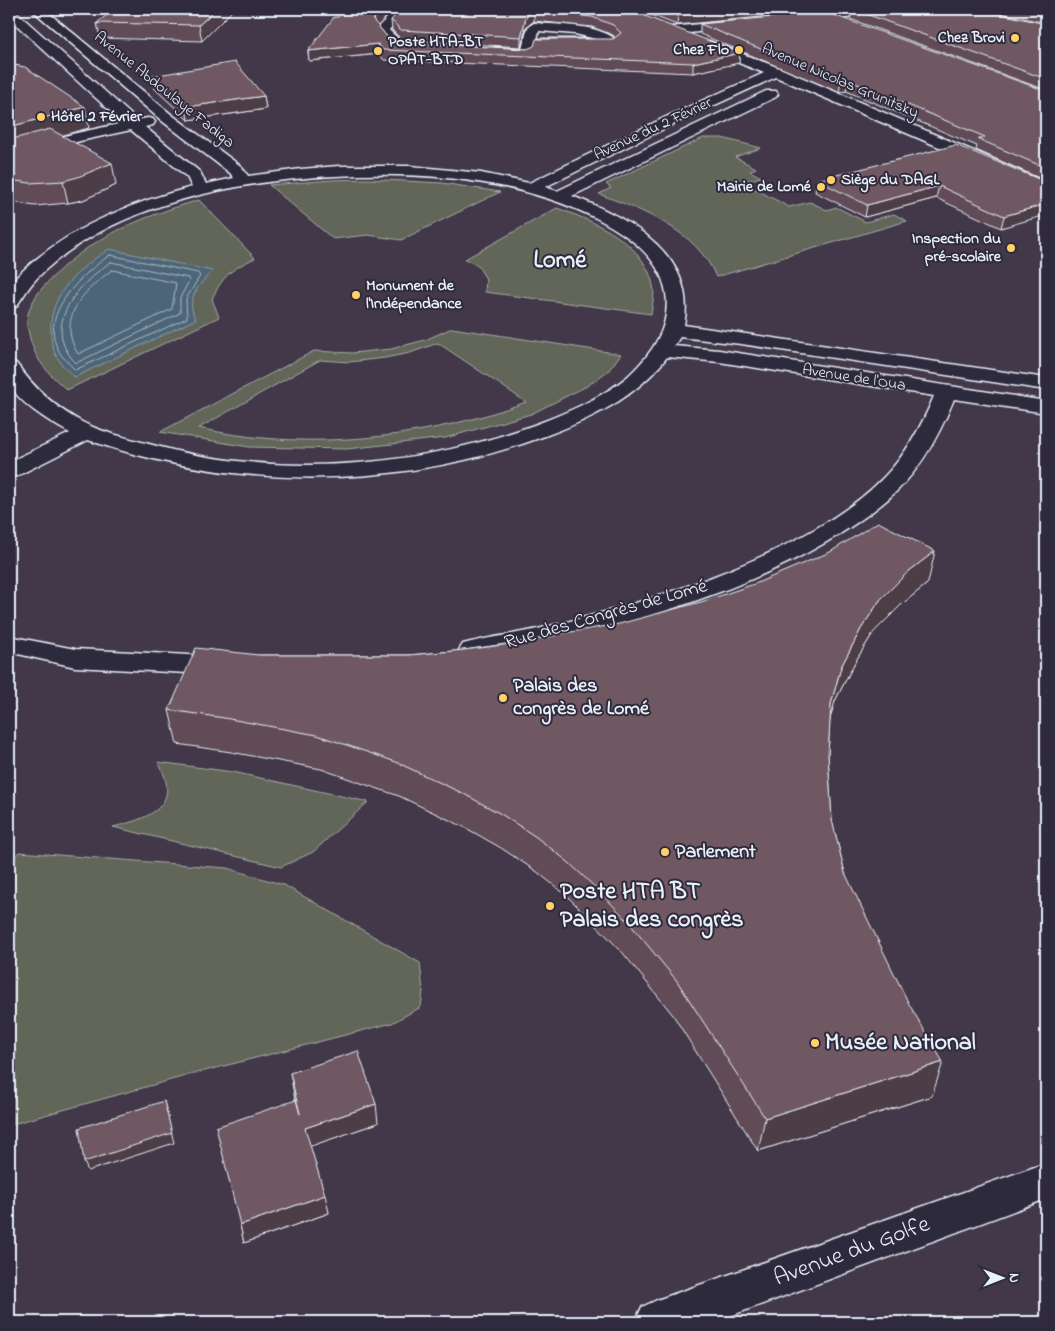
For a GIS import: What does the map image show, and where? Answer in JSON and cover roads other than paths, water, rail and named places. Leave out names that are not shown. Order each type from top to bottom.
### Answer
[{"type":"street","points":[[9,14],[31,9]]},
{"type":"street","name":"Avenue Abdoulaye Fadiga","points":[[37,9],[167,118],[236,170],[244,181]]},
{"type":"street","points":[[402,9],[382,30],[397,46],[437,48]]},
{"type":"street","points":[[786,20],[894,9]]},
{"type":"street","points":[[9,14],[134,125],[194,175],[201,190]]},
{"type":"street","points":[[825,16],[852,26]]},
{"type":"street","name":"Avenue Nicolas Grunitsky","points":[[654,23],[777,72],[1046,188]]},
{"type":"street","points":[[672,31],[738,25]]},
{"type":"street","points":[[477,50],[527,53],[534,26],[604,36],[620,34]]},
{"type":"street","name":"Avenue du 2 Février","points":[[531,188],[675,118],[777,72]]},
{"type":"street","name":"Avenue du 2 Février","points":[[559,196],[797,81]]},
{"type":"street","points":[[9,158],[77,137],[167,118]]},
{"type":"street","points":[[9,303],[30,273],[62,247],[103,224],[150,205],[201,190],[244,181],[328,171],[379,170],[454,174],[531,188],[559,196],[597,212],[630,230],[655,252],[671,276],[678,302],[674,330],[662,351],[633,382],[588,411],[529,436],[458,456],[380,468],[298,472],[218,466],[147,453],[78,428],[30,396],[9,367]]},
{"type":"street","name":"Avenue de l'Oua","points":[[674,330],[741,338],[1046,384]]},
{"type":"street","name":"Avenue de l'Oua","points":[[662,351],[719,356],[946,393],[1046,407]]},
{"type":"street","name":"Rue des Congrès de Lomé","points":[[453,653],[499,646],[612,618],[719,583],[820,538],[882,493],[919,450],[934,424],[946,393]]},
{"type":"street","points":[[9,454],[78,428]]},
{"type":"street","points":[[9,472],[78,428]]},
{"type":"street","points":[[9,644],[74,658],[246,666]]},
{"type":"street","name":"Avenue du Golfe","points":[[657,1322],[1046,1181]]},
{"type":"water","points":[[109,249],[212,271],[198,287],[192,299],[193,312],[196,319],[75,377],[64,367],[54,352],[51,335],[55,305],[61,293],[77,273]]},
{"type":"place","name":"Chez Brovi","points":[[1015,38]]},
{"type":"place","name":"Chez Flo","points":[[739,50]]},
{"type":"place","name":"Poste HTA-BT OPAT-BTD","points":[[378,51]]},
{"type":"place","name":"Hôtel 2 Février","points":[[41,117]]},
{"type":"place","name":"Siège du DAGL","points":[[831,180]]},
{"type":"place","name":"Mairie de Lomé","points":[[821,187]]},
{"type":"place","name":"Inspection du pré-scolaire","points":[[1011,248]]},
{"type":"place","name":"Monument de l'Indépendance","points":[[356,295]]},
{"type":"place","name":"Palais des congrès de Lomé","points":[[503,698]]},
{"type":"place","name":"Parlement","points":[[665,852]]},
{"type":"place","name":"Poste HTA BT Palais des congrès","points":[[550,906]]},
{"type":"place","name":"Musée National","points":[[815,1043]]},
{"type":"district","name":"Lomé","points":[[560,261]]}]
